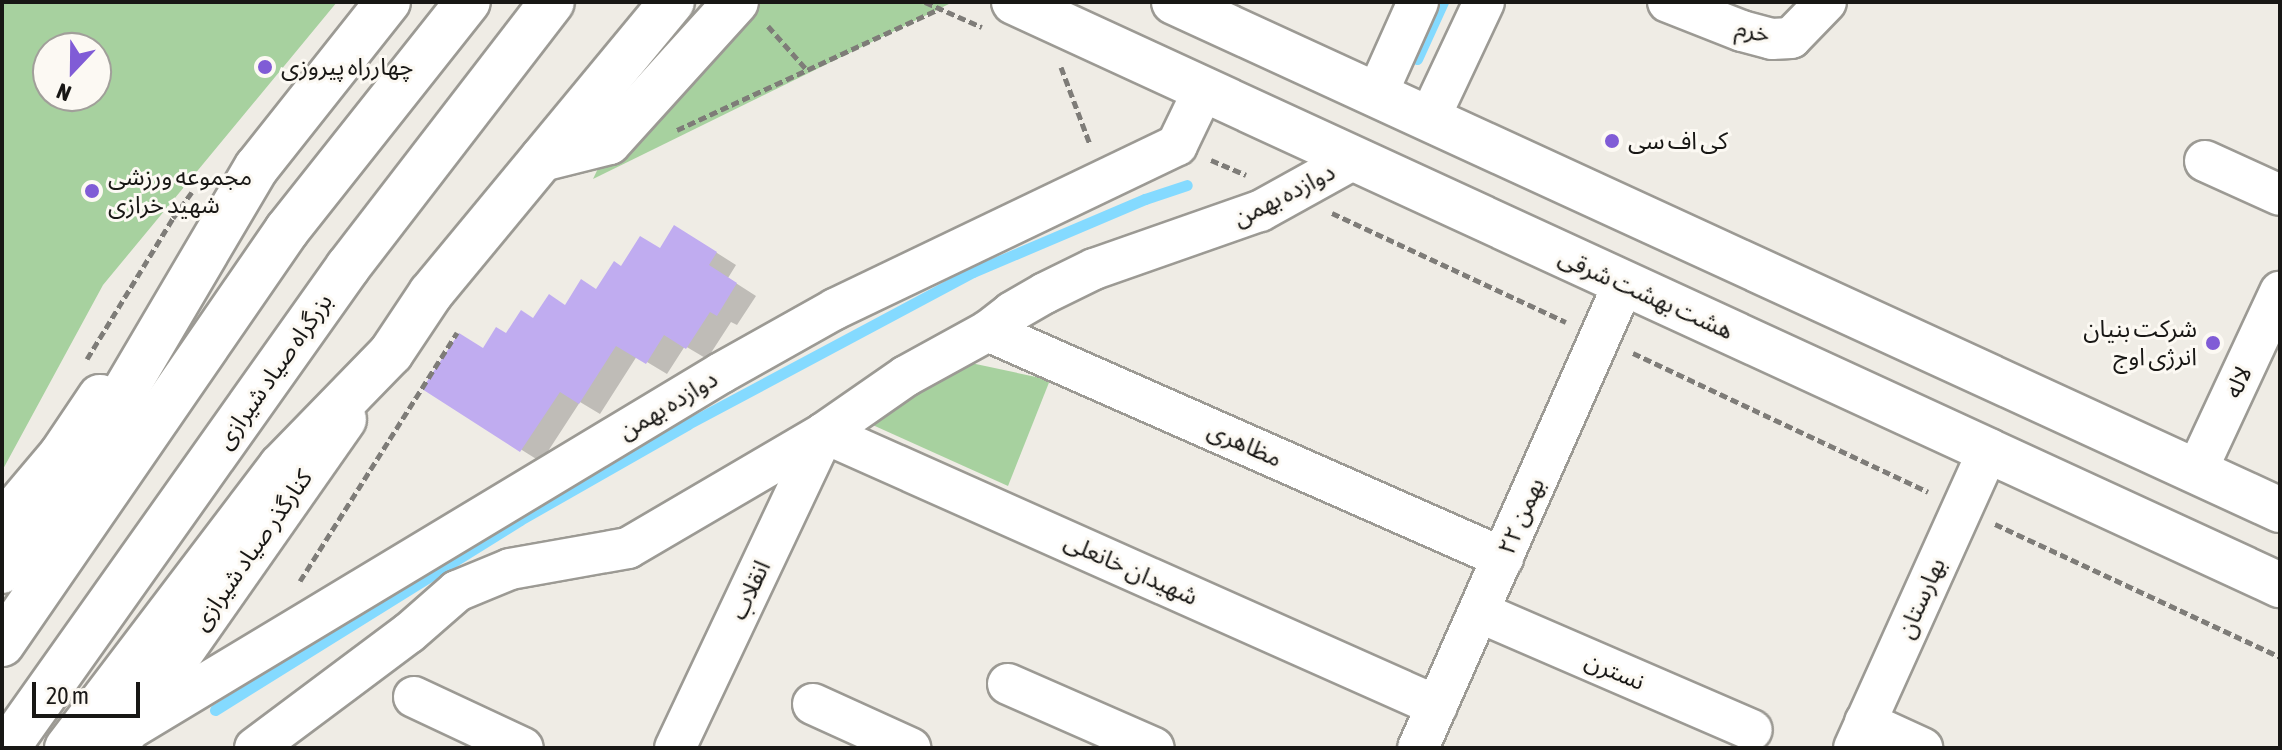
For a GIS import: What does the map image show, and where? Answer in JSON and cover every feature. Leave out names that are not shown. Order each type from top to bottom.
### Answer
[{"type":"main road","points":[[2,525],[61,455],[257,167],[388,2]]},
{"type":"main road","points":[[2,644],[287,230],[468,2]]},
{"type":"main road","name":"بزرگراه صیاد شیرازی","points":[[7,748],[348,267],[552,2]]},
{"type":"main road","points":[[1174,2],[2280,510]]},
{"type":"main road","points":[[67,748],[281,466],[391,353],[431,293],[664,9]]},
{"type":"main road","points":[[542,159],[609,142],[748,10]]},
{"type":"main road","name":"هشت بهشت شرقی","points":[[999,15],[1204,89],[1623,285],[1989,449],[2280,585]]},
{"type":"main road","points":[[2,571],[77,472],[257,167]]},
{"type":"main road","name":"کنارگذر صیاد شیرازی","points":[[119,740],[391,353]]},
{"type":"street","points":[[1376,96],[1418,2]]},
{"type":"street","points":[[1429,119],[1484,2]]},
{"type":"street","name":"خرم","points":[[1668,2],[1742,31],[1772,39],[1791,38],[1826,2]]},
{"type":"street","points":[[1177,145],[1204,89]]},
{"type":"street","name":"دوازده بهمن","points":[[119,740],[721,373],[835,309],[1177,145]]},
{"type":"street","name":"دوازده بهمن","points":[[255,748],[409,633],[457,591],[510,569],[628,548],[824,433],[906,376],[988,331],[1012,312],[1094,269],[1260,211],[1354,159]]},
{"type":"street","points":[[2205,161],[2280,195]]},
{"type":"street","name":"۲۲ بهمن","points":[[1429,736],[1479,612],[1623,285]]},
{"type":"street","name":"لاله","points":[[2196,472],[2280,292]]},
{"type":"street","name":"مظاهری","points":[[988,331],[1503,558]]},
{"type":"street","name":"شهیدان خانعلی","points":[[824,433],[1429,736]]},
{"type":"street","name":"انقلاب","points":[[675,748],[824,433]]},
{"type":"street","name":"بهارستان","points":[[1860,735],[1989,449]]},
{"type":"street","name":"نسترن","points":[[1479,612],[1752,730]]},
{"type":"street","points":[[1008,684],[1154,748]]},
{"type":"street","points":[[414,697],[523,748]]},
{"type":"street","points":[[813,704],[910,748]]},
{"type":"street","points":[[1860,735],[1922,748]]},
{"type":"path","points":[[925,2],[941,8],[999,15]]},
{"type":"path","points":[[671,133],[941,8]]},
{"type":"path","points":[[748,10],[807,70]]},
{"type":"path","points":[[1059,62],[1103,180]]},
{"type":"path","points":[[1177,145],[1291,194],[2280,657]]},
{"type":"path","points":[[299,582],[463,323]]},
{"type":"green space","name":"مجموعه ورزشی شهید خرازی","points":[[2,2],[337,2],[103,285],[2,471]]},
{"type":"green space","points":[[754,2],[951,3],[593,179],[603,158]]},
{"type":"green space","points":[[971,363],[1050,380],[1008,486],[866,422]]},
{"type":"building","points":[[674,225],[717,252],[709,265],[737,283],[717,316],[710,312],[686,349],[664,335],[646,364],[616,346],[579,404],[560,392],[520,452],[422,389],[459,333],[483,348],[496,327],[506,333],[521,310],[533,318],[549,294],[565,305],[581,279],[596,289],[614,261],[621,266],[640,236],[660,248]]},
{"type":"waterway","points":[[1417,59],[1443,2]]},
{"type":"waterway","points":[[215,710],[520,520],[688,424],[973,272],[1145,199],[1187,185]]},
{"type":"place","name":"چهارراه پیروزی","points":[[265,67]]},
{"type":"place","name":"کی اف سی","points":[[1612,141]]},
{"type":"place","name":"مجموعه ورزشی شهید خرازی","points":[[92,191]]},
{"type":"place","name":"شرکت بنیان انرژی اوج","points":[[2213,343]]}]
